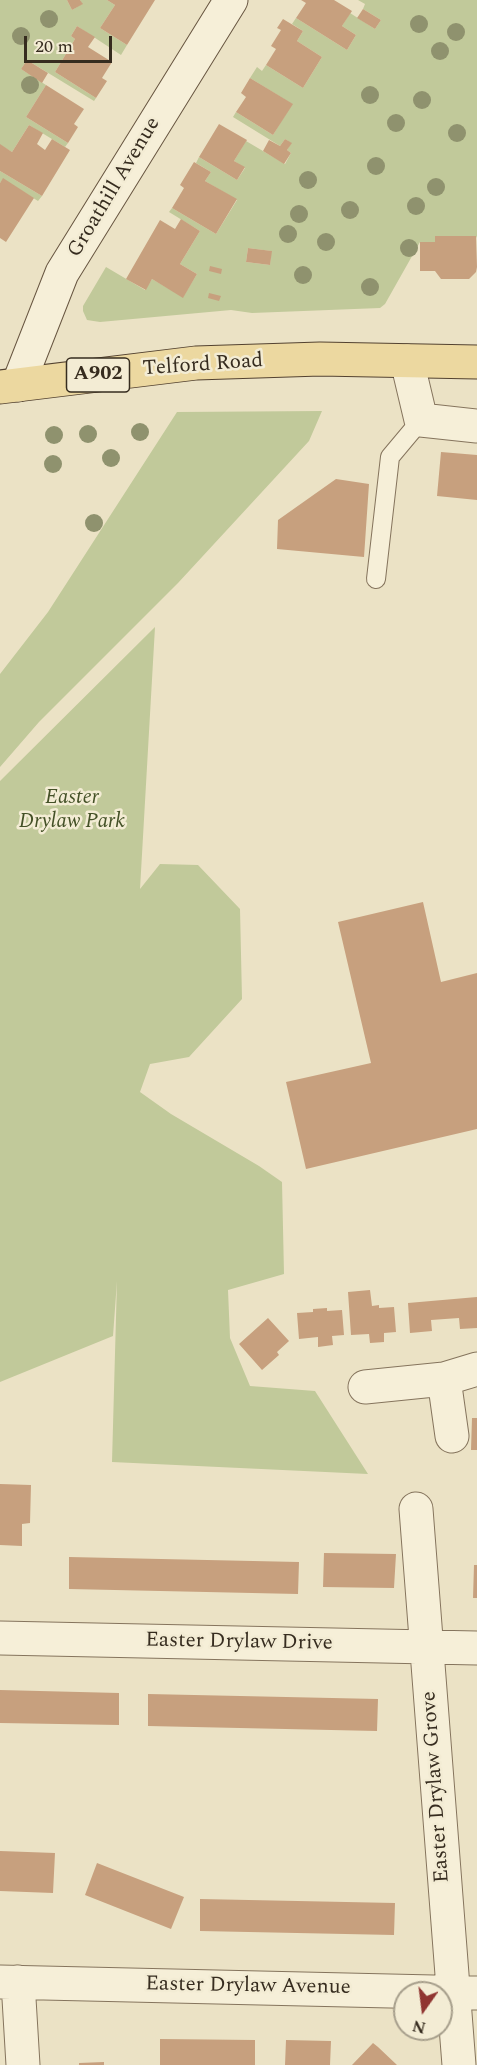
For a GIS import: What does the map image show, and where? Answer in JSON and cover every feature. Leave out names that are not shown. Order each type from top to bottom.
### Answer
[{"type":"main road","name":"Telford Road","points":[[9,386],[196,363],[320,359],[477,362]]},
{"type":"street","name":"Groathill Avenue","points":[[9,386],[62,273],[231,0]]},
{"type":"street","points":[[407,361],[421,420],[477,426]]},
{"type":"street","points":[[365,1387],[444,1379],[477,1369]]},
{"type":"street","points":[[444,1379],[452,1436]]},
{"type":"street","name":"Easter Drylaw Grove","points":[[416,1509],[427,1647],[465,1993],[459,2065]]},
{"type":"street","name":"Easter Drylaw Drive","points":[[0,1638],[477,1648]]},
{"type":"street","name":"Easter Drylaw Avenue","points":[[23,2065],[9,1982],[465,1993]]},
{"type":"lane","points":[[376,579],[390,456],[421,420]]},
{"type":"green space","points":[[0,0],[67,0],[72,10],[82,4],[80,0],[107,0],[115,5],[100,28],[127,45],[121,55],[77,26],[71,36],[75,39],[55,72],[96,98],[94,101],[27,60],[21,69],[46,85],[26,117],[68,143],[65,147],[29,125],[12,152],[0,145]]},
{"type":"green space","points":[[358,0],[477,0],[477,238],[476,236],[436,236],[435,242],[420,242],[385,304],[380,308],[252,313],[231,310],[100,322],[87,320],[83,306],[106,267],[145,290],[152,279],[183,297],[197,274],[180,264],[200,231],[169,212],[172,208],[216,234],[237,200],[205,181],[211,172],[196,163],[199,157],[237,180],[245,168],[234,161],[246,141],[285,164],[291,153],[287,150],[291,143],[285,139],[280,146],[233,117],[236,112],[273,135],[292,104],[250,78],[257,67],[262,71],[266,65],[303,88],[322,57],[297,41],[303,31],[292,24],[296,18],[347,50],[356,35],[342,26],[350,13],[375,29],[381,20],[363,9],[365,4]],"holes":[[[248,248],[271,251],[270,265],[246,262]]]},
{"type":"green space","points":[[0,171],[42,196],[38,201],[3,179],[0,183]]},
{"type":"green space","points":[[322,411],[309,441],[178,583],[39,722],[0,767],[0,674],[48,612],[177,412]]},
{"type":"green space","name":"Easter Drylaw Park","points":[[155,627],[140,889],[160,864],[198,865],[240,909],[242,999],[189,1057],[150,1064],[140,1092],[171,1114],[282,1182],[284,1274],[228,1290],[230,1338],[250,1386],[315,1391],[368,1474],[112,1462],[117,1281],[113,1336],[0,1382],[0,781]]},
{"type":"building","points":[[67,0],[80,0],[83,4],[72,10]]},
{"type":"building","points":[[107,0],[155,0],[127,45],[100,28],[115,5]]},
{"type":"building","points":[[301,0],[334,0],[352,11],[342,26],[356,35],[347,50],[296,18],[306,3]]},
{"type":"building","points":[[363,9],[381,20],[375,29],[357,18]]},
{"type":"building","points":[[283,19],[303,31],[297,41],[322,57],[303,88],[266,65],[276,49],[271,46],[281,30],[277,28]]},
{"type":"building","points":[[77,26],[95,37],[88,47],[112,62],[102,78],[107,81],[96,98],[55,72],[75,39],[71,36]]},
{"type":"building","points":[[27,60],[48,73],[42,83],[21,69]]},
{"type":"building","points":[[250,78],[293,104],[273,135],[236,112],[246,97],[241,93]]},
{"type":"building","points":[[46,85],[84,109],[74,124],[78,127],[68,143],[26,117]]},
{"type":"building","points":[[219,124],[247,140],[234,161],[245,167],[237,180],[199,157]]},
{"type":"building","points":[[29,125],[43,133],[37,144],[45,150],[52,139],[70,150],[42,196],[0,171],[0,144],[12,152]]},
{"type":"building","points":[[285,139],[292,143],[287,150],[291,153],[284,164],[263,151],[269,140],[280,146]]},
{"type":"building","points":[[194,162],[211,172],[205,181],[237,199],[216,234],[172,208],[184,188],[180,185]]},
{"type":"building","points":[[3,178],[34,198],[6,242],[0,238],[0,183]]},
{"type":"building","points":[[181,219],[200,231],[180,264],[197,274],[183,298],[152,279],[146,290],[126,279],[160,220],[175,229]]},
{"type":"building","points":[[435,236],[476,236],[477,267],[476,272],[469,279],[441,279],[435,271],[420,271],[420,242],[435,242]]},
{"type":"building","points":[[248,248],[272,251],[270,265],[246,262]]},
{"type":"building","points":[[210,266],[222,269],[221,274],[209,271]]},
{"type":"building","points":[[209,293],[221,296],[219,301],[208,298]]},
{"type":"building","points":[[441,452],[477,455],[477,500],[437,496]]},
{"type":"building","points":[[336,479],[369,484],[364,557],[277,549],[278,520]]},
{"type":"building","points":[[423,902],[441,982],[477,973],[477,1129],[306,1169],[286,1082],[371,1063],[338,922]]},
{"type":"building","points":[[370,1290],[372,1306],[394,1307],[396,1332],[384,1333],[384,1342],[370,1343],[369,1334],[351,1335],[348,1292]]},
{"type":"building","points":[[477,1297],[477,1328],[460,1329],[459,1318],[431,1320],[432,1331],[410,1333],[408,1303]]},
{"type":"building","points":[[327,1308],[327,1311],[342,1310],[344,1335],[332,1336],[333,1345],[318,1347],[318,1337],[299,1339],[297,1313]]},
{"type":"building","points":[[268,1318],[289,1341],[277,1352],[279,1355],[262,1370],[239,1344]]},
{"type":"building","points":[[472,1418],[477,1418],[477,1450],[471,1450]]},
{"type":"building","points":[[0,1484],[31,1485],[30,1523],[22,1524],[22,1546],[0,1545]]},
{"type":"building","points":[[324,1553],[396,1554],[394,1588],[323,1587]]},
{"type":"building","points":[[69,1557],[299,1562],[298,1594],[69,1589]]},
{"type":"building","points":[[474,1565],[477,1565],[477,1598],[473,1598]]},
{"type":"building","points":[[0,1690],[119,1693],[119,1725],[0,1723]]},
{"type":"building","points":[[148,1694],[378,1699],[377,1731],[148,1726]]},
{"type":"building","points":[[0,1851],[55,1853],[53,1893],[0,1891]]},
{"type":"building","points":[[97,1863],[184,1897],[171,1929],[85,1895]]},
{"type":"building","points":[[200,1899],[395,1903],[394,1935],[200,1931]]},
{"type":"building","points":[[160,2039],[255,2040],[255,2065],[160,2065]]},
{"type":"building","points":[[286,2040],[331,2041],[330,2065],[285,2065]]},
{"type":"building","points":[[373,2043],[378,2047],[397,2065],[352,2065]]},
{"type":"building","points":[[104,2062],[104,2065],[79,2065],[79,2063]]}]
